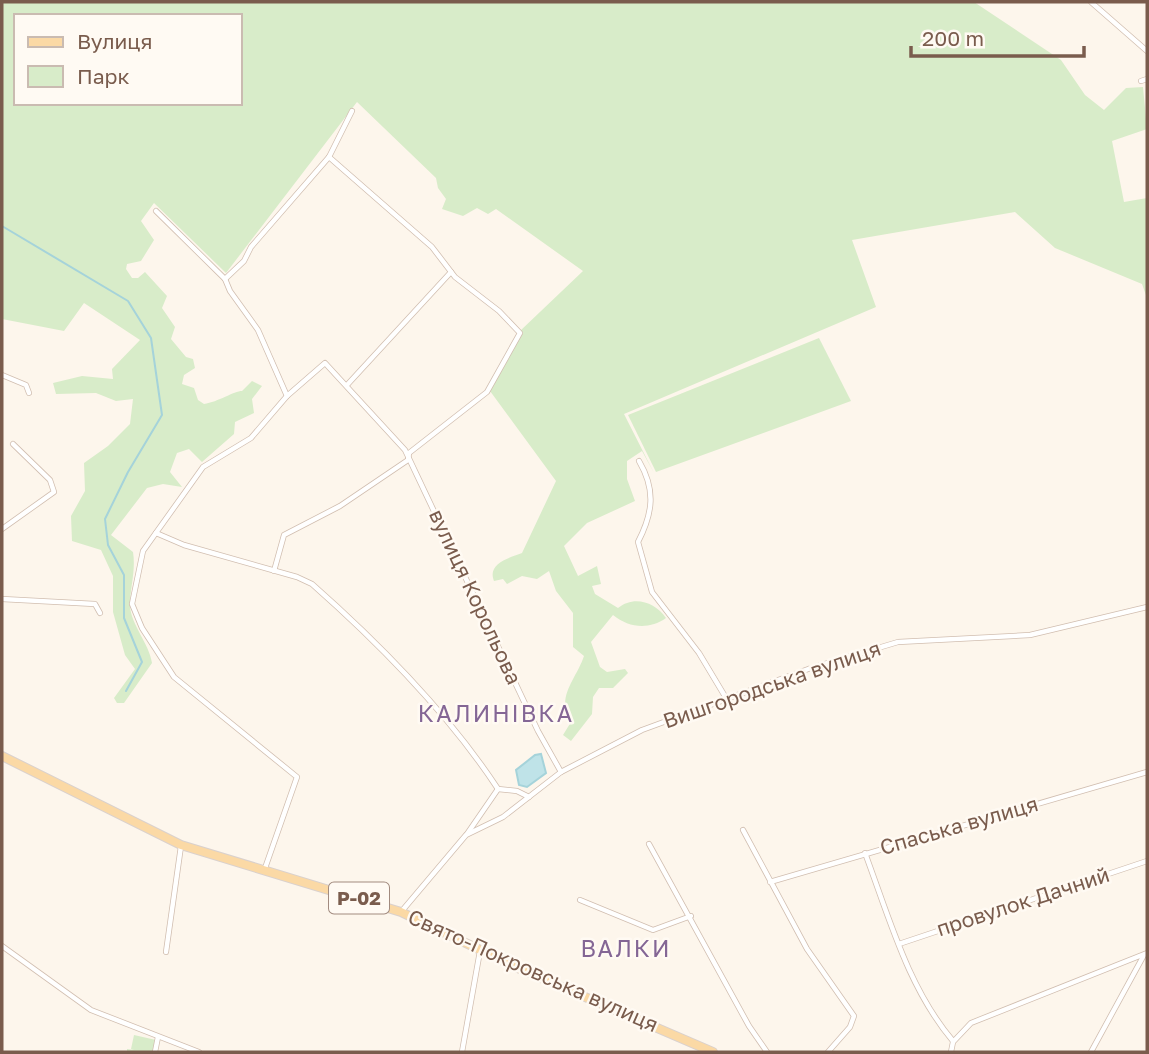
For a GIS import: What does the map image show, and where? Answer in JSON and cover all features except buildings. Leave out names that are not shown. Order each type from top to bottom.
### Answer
[{"type":"main road","name":"Свято-Покровська вулиця","points":[[2,756],[181,845],[401,912],[480,951],[712,1052]]},
{"type":"street","points":[[1091,2],[1147,51]]},
{"type":"street","points":[[225,279],[244,261],[251,247],[329,158],[352,111]]},
{"type":"street","points":[[274,571],[284,535],[340,506],[408,460],[409,453],[486,391],[520,333],[499,311],[451,272],[432,247],[329,158]]},
{"type":"street","points":[[156,211],[225,279],[230,291],[258,330],[288,396],[251,438],[203,467],[143,551],[132,604],[142,628],[174,677],[297,777],[264,871]]},
{"type":"street","points":[[347,385],[451,272]]},
{"type":"street","name":"вулиця Корольова","points":[[288,396],[325,363],[400,444],[538,732],[561,772]]},
{"type":"street","points":[[2,375],[26,385],[29,393]]},
{"type":"street","points":[[2,529],[54,492],[50,480],[13,444]]},
{"type":"street","points":[[639,461],[649,477],[653,499],[648,523],[638,542],[652,592],[699,653],[726,698]]},
{"type":"street","points":[[156,533],[184,545],[312,584],[469,744],[498,789],[517,791],[529,797]]},
{"type":"street","points":[[2,599],[95,604],[100,613]]},
{"type":"street","name":"Вишгородська вулиця","points":[[466,835],[503,817],[561,772],[642,730],[726,698],[898,642],[1030,635],[1147,607]]},
{"type":"street","name":"Спаська вулиця","points":[[770,882],[1147,772]]},
{"type":"street","name":"Вишгородська вулиця","points":[[401,912],[466,835],[498,789]]},
{"type":"street","points":[[743,830],[807,948],[854,1016],[850,1027],[828,1052]]},
{"type":"street","points":[[649,844],[691,916],[749,1026],[767,1052]]},
{"type":"street","points":[[166,952],[175,867],[181,845]]},
{"type":"street","points":[[865,853],[899,944],[929,1007],[953,1042]]},
{"type":"street","name":"провулок Дачний","points":[[899,944],[1147,861]]},
{"type":"street","points":[[580,900],[653,930],[691,916]]},
{"type":"street","points":[[2,946],[91,1010],[199,1052]]},
{"type":"street","points":[[462,1052],[480,951]]},
{"type":"street","points":[[951,1052],[953,1042],[971,1023],[1146,953]]},
{"type":"street","points":[[1091,1052],[1146,953]]},
{"type":"street","points":[[155,1052],[158,1037]]},
{"type":"green space","points":[[2,2],[974,2],[1061,60],[1085,95],[1104,110],[1126,88],[1143,87],[1147,129],[1112,141],[1124,202],[1147,198],[1147,298],[1142,284],[1055,248],[1015,212],[852,240],[876,307],[624,414],[654,473],[642,451],[627,461],[627,479],[635,501],[587,523],[564,546],[578,576],[597,566],[601,584],[592,586],[595,594],[618,608],[637,601],[650,604],[666,618],[639,626],[626,623],[613,615],[591,642],[600,667],[607,672],[625,669],[628,673],[613,688],[599,688],[593,697],[592,714],[571,741],[563,735],[571,722],[565,705],[566,696],[584,656],[573,647],[573,613],[556,591],[549,571],[537,579],[522,576],[507,584],[503,579],[494,581],[493,575],[493,570],[500,562],[522,553],[556,481],[490,391],[520,331],[583,271],[496,209],[488,214],[477,208],[463,216],[442,209],[446,199],[438,188],[436,178],[357,102],[226,273],[154,203],[141,221],[154,240],[141,261],[127,264],[126,269],[132,278],[138,278],[145,272],[167,296],[162,308],[175,327],[171,339],[186,357],[193,359],[195,368],[184,375],[182,384],[194,388],[198,400],[204,404],[242,391],[252,381],[262,386],[252,399],[254,413],[235,422],[234,434],[202,462],[189,449],[177,453],[170,472],[182,487],[163,484],[147,488],[111,535],[133,552],[131,613],[152,663],[124,703],[117,703],[114,698],[135,669],[125,655],[113,612],[113,576],[101,550],[72,541],[71,516],[85,491],[84,463],[108,446],[130,424],[133,399],[116,401],[96,393],[56,394],[53,383],[82,376],[113,379],[112,369],[140,340],[84,303],[64,331],[2,319]]},
{"type":"green space","points":[[819,338],[851,401],[656,472],[628,415]]},
{"type":"green space","points":[[134,1035],[156,1040],[153,1052],[127,1052],[127,1049],[134,1050],[131,1049]]},
{"type":"water","points":[[541,754],[546,773],[527,787],[519,785],[516,770],[535,755]]},
{"type":"waterway","points":[[2,226],[128,301],[151,338],[162,415],[128,472],[105,519],[108,545],[124,575],[124,618],[142,662],[126,691]]},
{"type":"district","name":"КАЛИНІВКА","points":[[496,714]]},
{"type":"district","name":"ВАЛКИ","points":[[626,949]]}]
